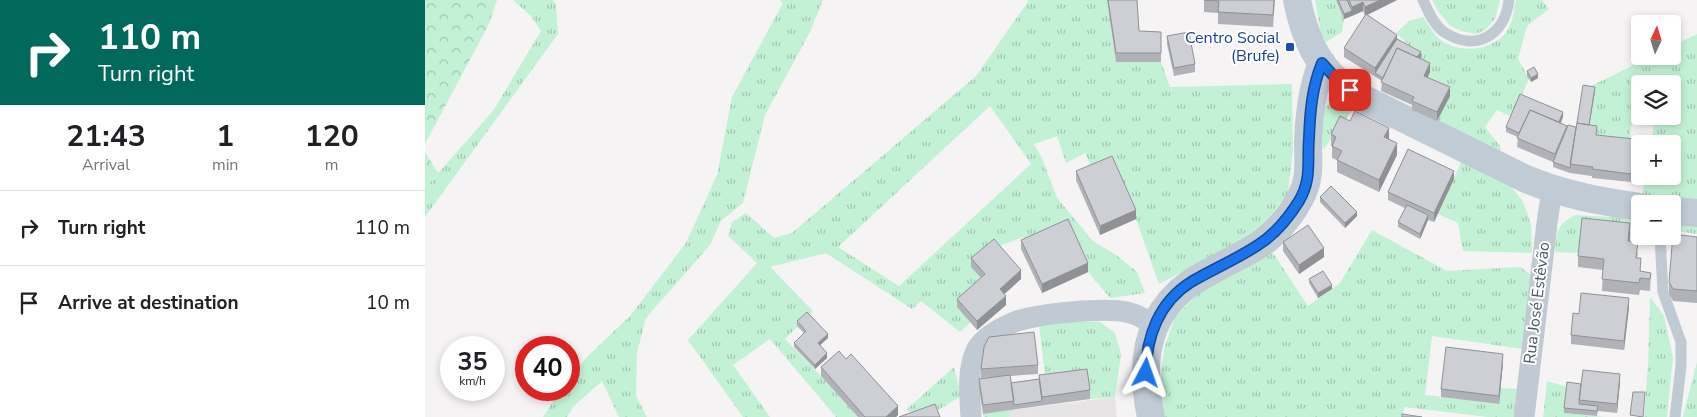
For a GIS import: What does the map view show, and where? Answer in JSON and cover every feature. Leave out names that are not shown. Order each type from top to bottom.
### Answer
[{"type":"street","points":[[1297,0],[1309,42],[1322,63],[1338,81],[1362,98],[1552,190],[1597,201],[1631,206]]},
{"type":"street","points":[[1151,417],[1145,392],[1146,354],[1155,324],[1169,300],[1190,283],[1259,245],[1283,223],[1299,200],[1308,179],[1311,105],[1315,79],[1322,63]]},
{"type":"street","name":"Rua José Estêvão","points":[[1524,417],[1545,233],[1552,190]]},
{"type":"street","points":[[1681,212],[1697,213]]},
{"type":"street","points":[[971,417],[971,370],[975,352],[986,338],[1001,328],[1019,321],[1100,310],[1130,313],[1155,324]]},
{"type":"lane","points":[[1423,0],[1431,16],[1443,32],[1459,39],[1475,41],[1489,38],[1500,26],[1509,0]]},
{"type":"lane","points":[[1660,245],[1663,292],[1681,342],[1681,366],[1675,417]]},
{"type":"shaded area","points":[[1115,397],[1117,417],[984,417],[983,414]]},
{"type":"green space","points":[[425,0],[497,0],[489,24],[425,144]]},
{"type":"green space","points":[[513,0],[553,0],[556,4],[558,34],[425,217],[425,188],[493,111],[541,31],[531,16]]},
{"type":"green space","points":[[780,0],[823,0],[810,32],[765,115],[743,203],[721,221],[710,245],[646,318],[637,353],[636,396],[647,417],[619,417],[602,381],[580,401],[580,366],[630,316],[686,243],[717,175],[732,97],[783,3]]},
{"type":"green space","points":[[1029,0],[1107,0],[1116,62],[1161,62],[1170,87],[1292,84],[1293,151],[1288,193],[1258,232],[1159,284],[1136,219],[1112,165],[1094,172],[1085,153],[1066,163],[1057,136],[1034,144],[1042,158],[1057,198],[1093,241],[1116,255],[1137,272],[1145,293],[1110,298],[1088,272],[1068,228],[1028,246],[1023,237],[994,248],[972,267],[985,283],[957,307],[971,322],[960,332],[921,301],[912,309],[826,253],[770,267],[813,311],[785,339],[858,417],[836,417],[770,339],[733,365],[770,417],[743,417],[688,340],[757,263],[728,236],[732,222],[746,213],[774,238],[792,233],[976,76]],"holes":[[[990,106],[1031,164],[899,286],[838,247]]]},
{"type":"green space","points":[[1315,0],[1336,0],[1344,19],[1342,32],[1326,42],[1321,34]]},
{"type":"green space","points":[[1432,0],[1500,0],[1495,19],[1485,30],[1476,34],[1461,31],[1450,26]]},
{"type":"green space","points":[[1516,0],[1542,0],[1549,9],[1527,26],[1518,59],[1529,79],[1512,117],[1497,110],[1485,127],[1500,146],[1502,158],[1435,125],[1424,84],[1415,65],[1421,57],[1396,33],[1409,21],[1423,17],[1436,36],[1451,46],[1469,49],[1487,46],[1496,42],[1509,28]]},
{"type":"green space","points":[[1697,34],[1697,202],[1681,201],[1681,195],[1642,195],[1644,185],[1681,185],[1681,135],[1652,135],[1654,125],[1681,125],[1681,75],[1631,75],[1632,125],[1628,147],[1588,133],[1583,90],[1634,65],[1681,65],[1681,42]]},
{"type":"green space","points":[[1333,102],[1343,103],[1353,109],[1323,150],[1319,123],[1323,108]]},
{"type":"green space","points":[[425,152],[438,173],[425,188]]},
{"type":"green space","points":[[1462,160],[1509,184],[1522,200],[1531,224],[1532,253],[1463,251],[1458,223],[1438,214]]},
{"type":"green space","points":[[1575,215],[1631,218],[1630,235],[1579,253],[1555,252],[1558,230]]},
{"type":"green space","points":[[1681,224],[1697,226],[1697,234],[1681,232]]},
{"type":"green space","points":[[1372,230],[1447,271],[1520,267],[1531,275],[1523,349],[1432,336],[1425,395],[1498,404],[1500,388],[1517,389],[1513,417],[1488,417],[1404,407],[1403,417],[1165,417],[1159,396],[1164,349],[1175,317],[1201,291],[1273,253],[1308,306],[1340,283]]},
{"type":"green space","points":[[1650,297],[1664,316],[1673,357],[1667,417],[1644,417]]},
{"type":"green space","points":[[1060,321],[1100,322],[1115,333],[1121,354],[1115,397],[1090,399],[1087,378],[1046,383],[1039,325]]},
{"type":"green space","points":[[1697,362],[1697,417],[1683,417],[1683,416]]},
{"type":"green space","points":[[954,367],[961,396],[935,412],[914,417],[907,409]]},
{"type":"green space","points":[[1547,381],[1567,387],[1564,413],[1605,417],[1543,417]]},
{"type":"green space","points":[[554,401],[580,401],[567,417],[543,417]]},
{"type":"green space","points":[[1014,410],[1007,417],[984,417],[983,414]]},
{"type":"building","points":[[1108,0],[1137,0],[1139,31],[1161,32],[1161,53],[1116,53]]},
{"type":"building","points":[[1204,0],[1274,0],[1273,15],[1218,12],[1219,1]]},
{"type":"building","points":[[1338,0],[1347,0],[1352,11],[1344,14]]},
{"type":"building","points":[[1349,0],[1380,0],[1365,7],[1363,2],[1352,7]]},
{"type":"building","points":[[1366,14],[1397,35],[1375,68],[1344,48]]},
{"type":"building","points":[[1189,32],[1195,64],[1174,68],[1167,36]]},
{"type":"building","points":[[1397,39],[1421,52],[1417,57],[1397,48],[1383,78],[1375,73]]},
{"type":"building","points":[[1397,48],[1430,63],[1424,76],[1450,87],[1437,112],[1412,101],[1414,97],[1381,82]]},
{"type":"building","points":[[1534,67],[1538,74],[1531,78],[1527,71]]},
{"type":"building","points":[[1583,85],[1595,87],[1589,125],[1577,123]]},
{"type":"building","points":[[1520,94],[1563,112],[1559,122],[1530,110],[1519,133],[1506,127]]},
{"type":"building","points":[[1530,110],[1567,126],[1555,154],[1517,138]]},
{"type":"building","points":[[1355,111],[1389,128],[1384,137],[1397,143],[1379,180],[1337,160],[1342,151],[1332,146],[1336,137],[1331,134],[1340,116],[1350,121]]},
{"type":"building","points":[[1577,123],[1597,126],[1596,135],[1631,139],[1631,174],[1570,164]]},
{"type":"building","points":[[1568,125],[1576,127],[1570,168],[1553,162]]},
{"type":"building","points":[[1408,149],[1454,171],[1434,213],[1388,192]]},
{"type":"building","points":[[1112,156],[1136,210],[1100,226],[1076,171]]},
{"type":"building","points":[[1331,186],[1357,212],[1345,223],[1320,197]]},
{"type":"building","points":[[1407,205],[1428,215],[1420,234],[1398,222]]},
{"type":"building","points":[[1582,218],[1630,223],[1628,241],[1631,241],[1631,245],[1638,245],[1636,258],[1641,258],[1640,271],[1651,273],[1650,279],[1640,278],[1639,283],[1602,279],[1604,259],[1578,256]]},
{"type":"building","points":[[1068,219],[1088,263],[1042,284],[1021,240]]},
{"type":"building","points":[[1308,225],[1324,248],[1299,265],[1283,242]]},
{"type":"building","points":[[1681,235],[1697,237],[1697,291],[1673,289],[1669,282],[1672,245],[1681,245]]},
{"type":"building","points":[[994,239],[1021,270],[1000,289],[1006,296],[977,321],[957,299],[985,274],[971,258]]},
{"type":"building","points":[[1323,271],[1332,285],[1318,293],[1309,279]]},
{"type":"building","points":[[1581,293],[1629,298],[1624,341],[1571,335],[1573,313],[1579,314]]},
{"type":"building","points":[[807,312],[828,334],[818,343],[827,353],[815,365],[794,343],[806,331],[797,321]]},
{"type":"building","points":[[1034,332],[1038,365],[981,369],[984,347],[989,337]]},
{"type":"building","points":[[1446,347],[1503,354],[1499,396],[1441,389]]},
{"type":"building","points":[[839,351],[846,359],[851,354],[898,406],[886,417],[865,417],[821,367]]},
{"type":"building","points":[[1087,369],[1090,390],[1042,397],[1039,375]]},
{"type":"building","points":[[1583,370],[1620,374],[1617,404],[1579,400]]},
{"type":"building","points":[[1010,375],[1014,401],[983,405],[979,379]]},
{"type":"building","points":[[1039,379],[1042,401],[1014,405],[1011,383]]},
{"type":"building","points":[[1567,382],[1581,384],[1579,404],[1598,406],[1597,411],[1564,408]]},
{"type":"building","points":[[1633,392],[1645,392],[1643,417],[1630,415]]},
{"type":"building","points":[[935,404],[940,417],[899,417]]},
{"type":"building","points":[[1402,414],[1422,417],[1402,417]]},
{"type":"place","name":"Centro Social (Brufe)","points":[[1290,47]]},
{"type":"route","points":[[1146,373],[1146,354],[1155,324],[1169,300],[1190,283],[1259,245],[1283,223],[1299,200],[1308,179],[1311,105],[1315,79],[1322,63],[1338,81],[1350,90]]}]
